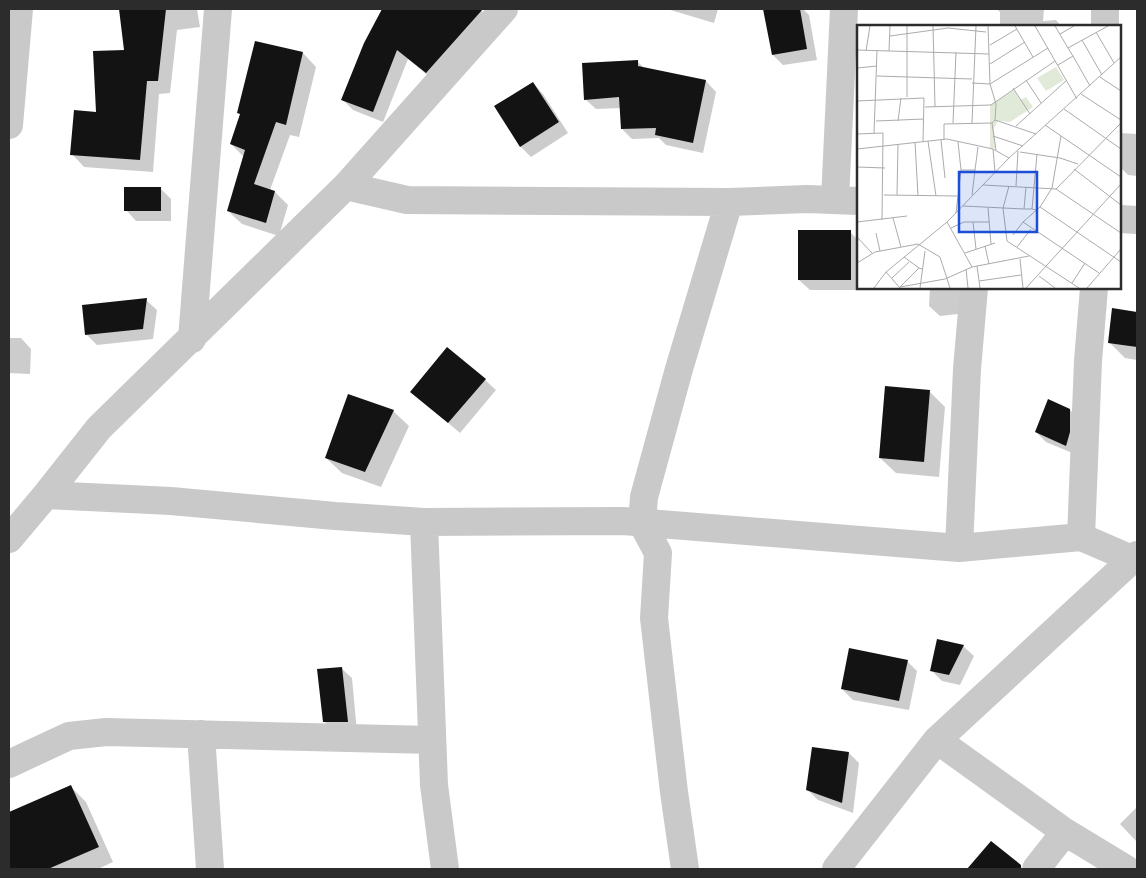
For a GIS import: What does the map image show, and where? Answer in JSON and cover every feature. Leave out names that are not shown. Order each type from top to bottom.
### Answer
[{"type":"street","points":[[9,125],[19,9]]},
{"type":"street","points":[[192,338],[218,9]]},
{"type":"street","points":[[9,539],[99,428],[346,186],[504,9]]},
{"type":"street","points":[[346,186],[407,200],[729,202],[807,199],[847,201],[844,9]]},
{"type":"street","points":[[1105,9],[1105,25]]},
{"type":"street","points":[[685,869],[654,618],[658,553],[642,523],[644,497],[679,369],[729,202]]},
{"type":"street","points":[[1121,219],[1137,220]]},
{"type":"street","points":[[959,548],[967,369],[974,289]]},
{"type":"street","points":[[1081,537],[1088,361],[1094,289]]},
{"type":"street","points":[[46,495],[171,502],[424,522],[642,523],[959,548],[1081,537],[1135,557],[937,740],[836,869]]},
{"type":"street","points":[[424,522],[434,785],[445,869]]},
{"type":"street","points":[[9,764],[68,736],[106,732],[432,740]]},
{"type":"street","points":[[201,734],[210,869]]},
{"type":"street","points":[[937,740],[1065,832],[1126,869]]},
{"type":"street","points":[[1036,869],[1065,832]]},
{"type":"building","points":[[119,9],[166,9],[158,81],[147,81],[140,160],[70,155],[74,110],[96,112],[93,51],[124,50]]},
{"type":"building","points":[[382,9],[483,9],[426,73],[397,50],[373,112],[341,100],[364,43]]},
{"type":"building","points":[[763,9],[800,9],[807,49],[772,55]]},
{"type":"building","points":[[255,41],[303,52],[286,125],[276,122],[254,184],[275,191],[266,223],[227,211],[245,150],[230,144],[240,114],[237,113]]},
{"type":"building","points":[[638,60],[638,66],[706,80],[693,143],[655,135],[656,128],[621,129],[619,97],[584,100],[582,63]]},
{"type":"building","points":[[533,82],[559,122],[520,147],[494,106]]},
{"type":"building","points":[[124,187],[161,187],[161,211],[124,211]]},
{"type":"building","points":[[798,230],[851,230],[851,280],[798,280]]},
{"type":"building","points":[[147,298],[143,329],[85,335],[82,305]]},
{"type":"building","points":[[1112,308],[1137,312],[1137,347],[1108,343]]},
{"type":"building","points":[[447,347],[486,379],[448,423],[410,392]]},
{"type":"building","points":[[885,386],[930,390],[924,462],[879,458]]},
{"type":"building","points":[[348,394],[394,410],[365,472],[325,458]]},
{"type":"building","points":[[1048,399],[1070,409],[1070,432],[1066,446],[1035,432]]},
{"type":"building","points":[[937,639],[964,645],[949,675],[930,671]]},
{"type":"building","points":[[849,648],[908,660],[899,701],[841,689]]},
{"type":"building","points":[[342,667],[348,722],[323,722],[317,669]]},
{"type":"building","points":[[812,747],[849,752],[842,803],[806,790]]},
{"type":"building","points":[[71,785],[99,847],[48,869],[9,869],[9,812]]},
{"type":"building","points":[[991,841],[1021,865],[1021,869],[967,869]]}]
